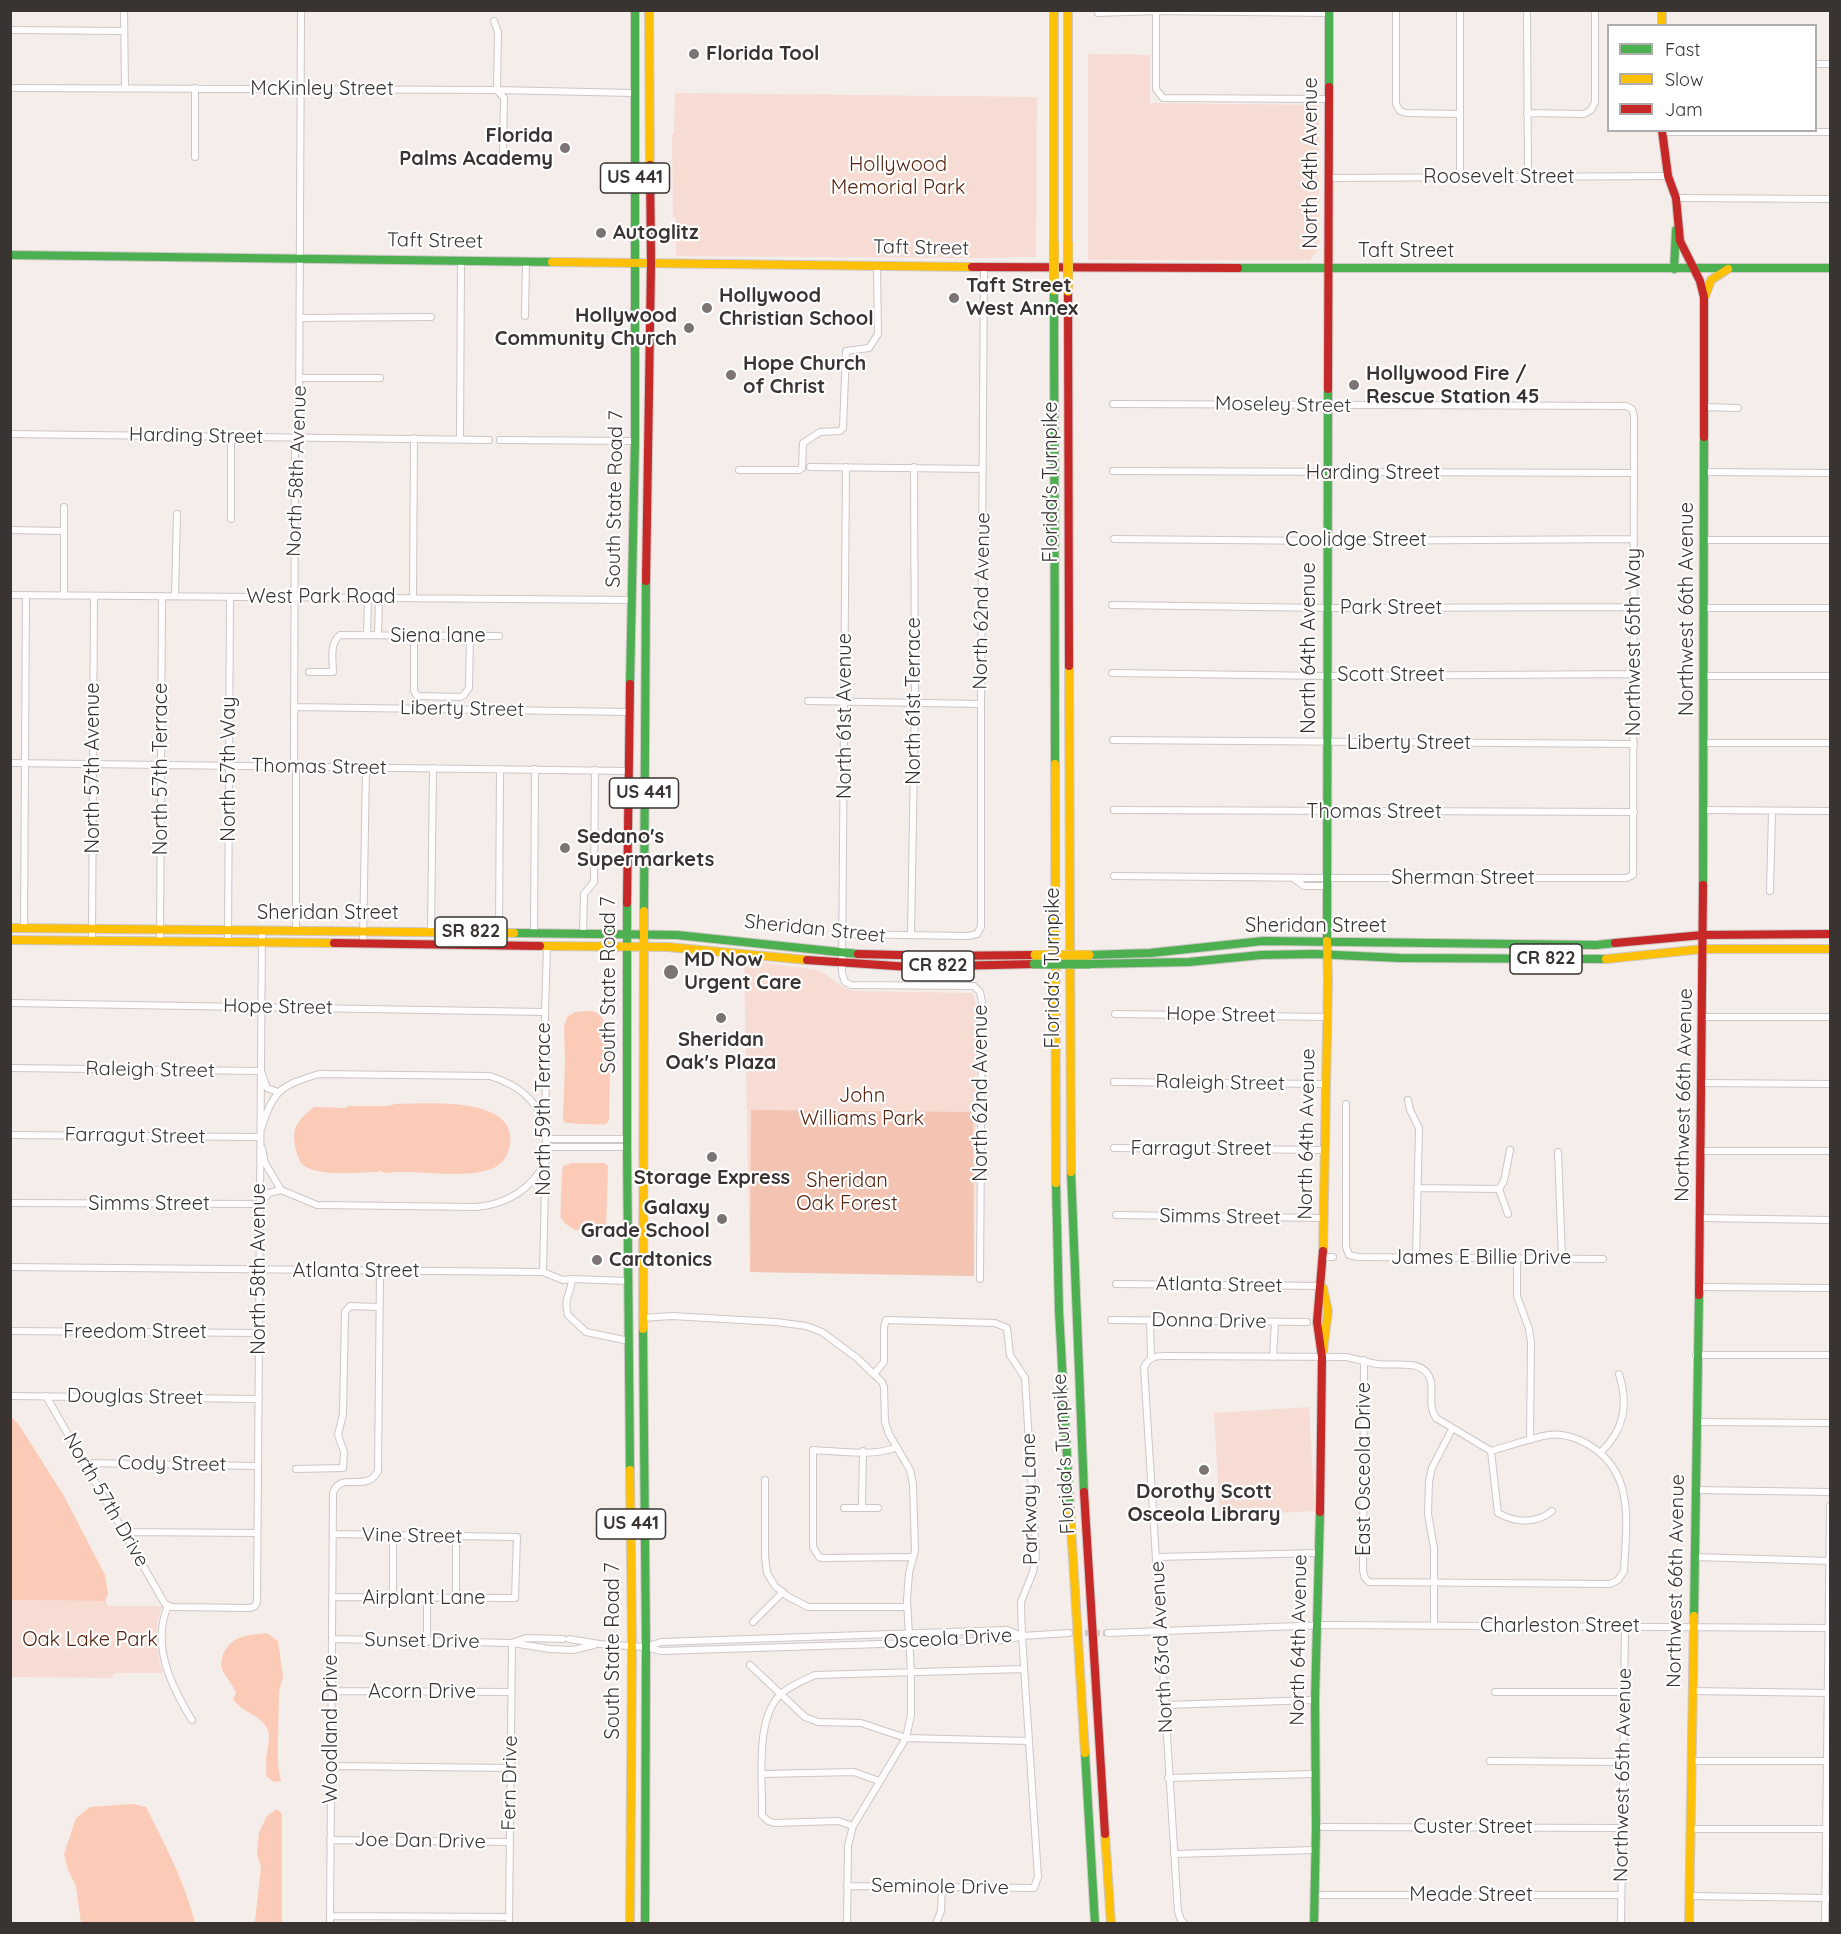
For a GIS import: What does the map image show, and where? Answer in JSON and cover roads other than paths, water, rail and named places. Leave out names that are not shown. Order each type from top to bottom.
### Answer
[{"type":"main road","name":"South State Road 7","points":[[630,1923],[632,1647],[627,934],[635,441],[636,262],[633,93],[635,10]]},
{"type":"main road","name":"South State Road 7","points":[[645,1923],[646,1647],[642,1165],[645,570],[651,263],[649,10]]},
{"type":"main road","name":"Florida's Turnpike","points":[[1054,10],[1056,1168],[1059,1311],[1095,1923]]},
{"type":"main road","name":"Florida's Turnpike","points":[[1068,10],[1071,1168],[1075,1308],[1111,1923]]},
{"type":"main road","name":"North 64th Avenue","points":[[1314,1923],[1315,1700],[1322,1625],[1319,1553],[1322,1357],[1317,1322],[1328,1257],[1323,1218],[1323,1150],[1328,954],[1326,882],[1329,12]]},
{"type":"main road","points":[[633,93],[642,97],[648,108]]},
{"type":"main road","points":[[1662,132],[1668,176],[1676,198],[1674,268]]},
{"type":"main road","name":"Northwest 66th Avenue","points":[[1677,224],[1680,241],[1695,268],[1704,297],[1705,407],[1705,810],[1701,1218],[1696,1354],[1689,1923]]},
{"type":"main road","name":"Taft Street","points":[[10,255],[984,267],[1830,268]]},
{"type":"main road","points":[[1704,297],[1711,280],[1729,268]]},
{"type":"main road","points":[[635,411],[639,419],[647,423]]},
{"type":"main road","points":[[635,441],[647,454]]},
{"type":"main road","points":[[633,555],[637,565],[645,570]]},
{"type":"main road","points":[[632,600],[645,616]]},
{"type":"main road","points":[[628,773],[634,782],[644,786]]},
{"type":"main road","name":"Sheridan Street","points":[[10,928],[644,934],[727,938],[843,953],[1034,960]]},
{"type":"main road","name":"Sheridan Street","points":[[1089,959],[1263,940],[1327,940],[1401,944],[1596,945],[1703,935],[1830,934]]},
{"type":"main road","name":"Sheridan Street","points":[[10,940],[643,947],[724,951],[893,968],[1034,960],[1189,962],[1261,955],[1328,954],[1400,958],[1595,960],[1703,948],[1830,949]]},
{"type":"main road","points":[[627,1143],[637,1150],[642,1165]]},
{"type":"main road","points":[[631,1815],[638,1818],[645,1830]]},
{"type":"street","points":[[124,10],[124,88]]},
{"type":"street","name":"North 58th Avenue","points":[[296,931],[294,597],[295,446],[299,430],[300,378],[301,10]]},
{"type":"street","points":[[1395,10],[1396,104],[1400,111],[1459,114]]},
{"type":"street","points":[[1460,10],[1460,177]]},
{"type":"street","points":[[1527,10],[1528,177]]},
{"type":"street","points":[[1527,113],[1584,114],[1591,110],[1595,102],[1595,10]]},
{"type":"street","points":[[1156,11],[1156,89],[1163,98],[1329,99]]},
{"type":"street","points":[[1098,13],[1329,12]]},
{"type":"street","points":[[494,21],[498,32],[497,90],[504,98],[503,150]]},
{"type":"street","points":[[10,30],[124,31]]},
{"type":"street","name":"McKinley Street","points":[[10,88],[497,90],[633,93]]},
{"type":"street","points":[[195,88],[195,157]]},
{"type":"street","name":"Roosevelt Street","points":[[1329,178],[1668,176]]},
{"type":"street","points":[[1676,198],[1830,198]]},
{"type":"street","points":[[460,439],[461,260]]},
{"type":"street","points":[[525,316],[526,261]]},
{"type":"street","points":[[738,470],[799,470],[802,468],[803,442],[820,432],[840,431],[843,428],[846,351],[869,348],[878,334],[877,266]]},
{"type":"street","name":"North 62nd Avenue","points":[[977,934],[981,927],[984,267]]},
{"type":"street","points":[[300,318],[431,316]]},
{"type":"street","points":[[300,378],[380,378]]},
{"type":"street","name":"Moseley Street","points":[[1113,404],[1626,406],[1632,409]]},
{"type":"street","points":[[1705,407],[1738,408]]},
{"type":"street","name":"Northwest 65th Way","points":[[1632,409],[1634,416],[1633,875]]},
{"type":"street","name":"Harding Street","points":[[10,434],[489,440]]},
{"type":"street","points":[[231,436],[231,519]]},
{"type":"street","points":[[413,598],[414,438]]},
{"type":"street","points":[[500,440],[635,441]]},
{"type":"street","points":[[810,467],[983,469]]},
{"type":"street","name":"North 61st Avenue","points":[[843,964],[846,467]]},
{"type":"street","name":"North 61st Terrace","points":[[911,935],[915,702],[914,468]]},
{"type":"street","name":"Harding Street","points":[[1113,471],[1634,473]]},
{"type":"street","points":[[1705,472],[1830,473]]},
{"type":"street","points":[[64,507],[64,596]]},
{"type":"street","points":[[175,596],[177,514]]},
{"type":"street","points":[[10,530],[64,531]]},
{"type":"street","name":"Coolidge Street","points":[[1114,539],[1328,541],[1634,539]]},
{"type":"street","points":[[1705,540],[1830,540]]},
{"type":"street","name":"West Park Road","points":[[10,595],[632,600]]},
{"type":"street","points":[[24,928],[26,595]]},
{"type":"street","name":"North 57th Avenue","points":[[92,941],[94,596]]},
{"type":"street","name":"North 57th Terrace","points":[[160,941],[162,596]]},
{"type":"street","name":"North 57th Way","points":[[228,942],[230,597]]},
{"type":"street","name":"Siena lane","points":[[367,635],[368,598]]},
{"type":"street","name":"Siena lane","points":[[378,636],[379,598]]},
{"type":"street","name":"Park Street","points":[[1112,605],[1328,608],[1634,606]]},
{"type":"street","points":[[1705,608],[1830,608]]},
{"type":"street","name":"Siena lane","points":[[309,672],[333,672],[334,639],[340,635],[499,636]]},
{"type":"street","points":[[414,636],[414,691],[417,696],[460,697],[469,688],[470,636]]},
{"type":"street","name":"Scott Street","points":[[1112,673],[1327,676],[1634,674]]},
{"type":"street","points":[[1705,676],[1830,676]]},
{"type":"street","points":[[808,701],[981,704]]},
{"type":"street","name":"Liberty Street","points":[[295,707],[629,712]]},
{"type":"street","name":"Liberty Street","points":[[1113,740],[1634,744]]},
{"type":"street","points":[[1705,743],[1830,743]]},
{"type":"street","name":"Thomas Street","points":[[10,763],[535,769],[628,773]]},
{"type":"street","points":[[363,944],[366,767]]},
{"type":"street","points":[[431,932],[433,768]]},
{"type":"street","points":[[499,932],[500,769]]},
{"type":"street","points":[[534,932],[535,769]]},
{"type":"street","points":[[583,934],[585,894],[594,882],[595,770]]},
{"type":"street","name":"Thomas Street","points":[[1114,810],[1634,812]]},
{"type":"street","points":[[1705,810],[1830,811]]},
{"type":"street","points":[[1770,891],[1772,812]]},
{"type":"street","name":"Sherman Street","points":[[1114,876],[1292,878],[1326,882],[1626,878],[1633,875]]},
{"type":"street","name":"North 58th Avenue","points":[[166,1605],[250,1608],[257,1602],[262,931]]},
{"type":"street","name":"Sheridan Street","points":[[843,934],[968,936],[977,934]]},
{"type":"street","name":"North 59th Terrace","points":[[543,1272],[546,1143],[544,1012],[547,946]]},
{"type":"street","name":"North 62nd Avenue","points":[[843,964],[845,982],[851,985],[974,986],[980,992],[982,1002],[980,1279]]},
{"type":"street","name":"Hope Street","points":[[10,1002],[544,1012]]},
{"type":"street","name":"Hope Street","points":[[1115,1014],[1327,1017]]},
{"type":"street","points":[[1703,1017],[1830,1017]]},
{"type":"street","name":"Raleigh Street","points":[[10,1068],[261,1071]]},
{"type":"street","points":[[261,1071],[267,1088],[278,1092]]},
{"type":"street","points":[[281,1190],[265,1163],[259,1137],[267,1109],[278,1092],[293,1082],[319,1074],[490,1076],[510,1082],[528,1096],[539,1110],[546,1125]]},
{"type":"street","name":"Raleigh Street","points":[[1114,1082],[1325,1084]]},
{"type":"street","points":[[1702,1083],[1830,1084]]},
{"type":"street","points":[[1408,1100],[1419,1128],[1416,1257]]},
{"type":"street","name":"James E Billie Drive","points":[[1346,1104],[1346,1247],[1349,1255],[1358,1257],[1603,1258]]},
{"type":"street","name":"Farragut Street","points":[[10,1135],[259,1137]]},
{"type":"street","points":[[546,1143],[627,1143]]},
{"type":"street","name":"Farragut Street","points":[[1114,1148],[1323,1150]]},
{"type":"street","points":[[1499,1189],[1504,1182],[1510,1150]]},
{"type":"street","points":[[1701,1151],[1830,1152]]},
{"type":"street","points":[[1558,1152],[1562,1258]]},
{"type":"street","points":[[260,1204],[269,1193],[281,1190],[317,1205],[494,1205],[519,1193],[537,1178],[545,1163]]},
{"type":"street","points":[[1418,1188],[1499,1189]]},
{"type":"street","points":[[1499,1189],[1508,1214]]},
{"type":"street","name":"Simms Street","points":[[10,1203],[260,1204]]},
{"type":"street","name":"Simms Street","points":[[1116,1215],[1323,1218]]},
{"type":"street","points":[[1701,1218],[1830,1220]]},
{"type":"street","points":[[1517,1258],[1517,1296],[1529,1329],[1531,1342],[1530,1440]]},
{"type":"street","name":"Atlanta Street","points":[[10,1267],[543,1272],[563,1280],[628,1281]]},
{"type":"street","points":[[296,1469],[343,1468],[344,1452],[339,1435],[343,1414],[345,1312],[350,1306],[379,1307],[380,1271]]},
{"type":"street","points":[[572,1279],[571,1288],[566,1297],[568,1315],[586,1332],[629,1341]]},
{"type":"street","name":"Atlanta Street","points":[[1116,1284],[1322,1286]]},
{"type":"street","points":[[1699,1287],[1830,1288]]},
{"type":"street","name":"Vine Street","points":[[379,1307],[378,1472],[375,1479],[366,1483],[341,1482],[335,1487],[332,1509],[333,1534],[517,1537],[515,1598]]},
{"type":"street","points":[[642,1318],[672,1316],[806,1326],[822,1332],[874,1374],[884,1387],[885,1422],[910,1470],[913,1484],[915,1533],[907,1607],[911,1715],[906,1738],[853,1826],[848,1846],[847,1923]]},
{"type":"street","name":"Parkway Lane","points":[[874,1374],[884,1362],[886,1320],[995,1323],[1006,1328],[1010,1355],[1027,1383],[1036,1556],[1033,1572],[1021,1602],[1038,1877],[1034,1888]]},
{"type":"street","name":"Donna Drive","points":[[1111,1320],[1306,1323]]},
{"type":"street","points":[[1150,1321],[1151,1358],[1165,1356],[1346,1357],[1378,1364],[1418,1366],[1427,1373],[1431,1381],[1431,1412],[1436,1418],[1491,1451],[1551,1435],[1564,1435],[1579,1439],[1601,1452],[1614,1470],[1627,1506],[1624,1572],[1618,1580],[1610,1584],[1434,1584]]},
{"type":"street","points":[[1273,1357],[1275,1322]]},
{"type":"street","name":"Freedom Street","points":[[10,1331],[260,1333]]},
{"type":"street","points":[[1696,1354],[1830,1355]]},
{"type":"street","name":"North 63rd Avenue","points":[[1151,1358],[1144,1367],[1166,1705],[1168,1778],[1178,1912],[1185,1923]]},
{"type":"street","name":"East Osceola Drive","points":[[1364,1360],[1363,1571],[1365,1578],[1369,1582],[1376,1583],[1434,1584]]},
{"type":"street","points":[[1601,1452],[1620,1430],[1623,1386],[1619,1374]]},
{"type":"street","name":"Douglas Street","points":[[10,1396],[259,1399]]},
{"type":"street","name":"North 57th Drive","points":[[46,1396],[166,1605]]},
{"type":"street","points":[[1696,1422],[1830,1423]]},
{"type":"street","points":[[1434,1625],[1434,1548],[1428,1514],[1429,1481],[1432,1468],[1452,1429]]},
{"type":"street","points":[[897,1447],[888,1451],[813,1450],[813,1547],[819,1557],[836,1559],[913,1557]]},
{"type":"street","points":[[862,1508],[863,1451]]},
{"type":"street","points":[[1491,1451],[1498,1513],[1509,1519],[1534,1520],[1542,1519],[1552,1511]]},
{"type":"street","name":"Cody Street","points":[[86,1463],[258,1466]]},
{"type":"street","points":[[765,1480],[767,1573],[775,1586],[808,1607],[907,1607]]},
{"type":"street","points":[[1695,1490],[1830,1492]]},
{"type":"street","points":[[1825,1923],[1828,1898],[1830,1506]]},
{"type":"street","points":[[844,1508],[878,1508]]},
{"type":"street","points":[[124,1532],[257,1533]]},
{"type":"street","name":"Woodland Drive","points":[[330,1923],[333,1534]]},
{"type":"street","points":[[393,1536],[393,1598]]},
{"type":"street","points":[[456,1536],[456,1598]]},
{"type":"street","points":[[1157,1557],[1319,1553]]},
{"type":"street","points":[[1694,1557],[1830,1561]]},
{"type":"street","points":[[753,1622],[783,1592]]},
{"type":"street","name":"Airplant Lane","points":[[332,1597],[515,1598]]},
{"type":"street","points":[[427,1598],[427,1642]]},
{"type":"street","points":[[166,1605],[161,1621],[164,1663],[192,1720]]},
{"type":"street","name":"Charleston Street","points":[[1108,1633],[1322,1625],[1830,1628]]},
{"type":"street","name":"Northwest 65th Avenue","points":[[1621,1923],[1625,1628]]},
{"type":"street","name":"Osceola Drive","points":[[632,1647],[672,1642],[1007,1630],[1022,1636]]},
{"type":"street","points":[[1022,1636],[1069,1633]]},
{"type":"street","name":"Osceola Drive","points":[[646,1647],[661,1651],[1006,1640],[1022,1636]]},
{"type":"street","name":"Sunset Drive","points":[[512,1643],[526,1638],[562,1639],[632,1647]]},
{"type":"street","name":"Sunset Drive","points":[[332,1639],[512,1643],[556,1650],[573,1650],[599,1644]]},
{"type":"street","points":[[556,1650],[562,1639]]},
{"type":"street","name":"Fern Drive","points":[[509,1920],[512,1643]]},
{"type":"street","points":[[750,1665],[805,1717],[818,1722],[861,1723],[906,1738],[1029,1741]]},
{"type":"street","points":[[853,1826],[838,1821],[774,1823],[762,1815],[763,1737],[766,1721],[780,1695],[796,1683],[815,1675],[1024,1669]]},
{"type":"street","name":"Acorn Drive","points":[[332,1691],[512,1692]]},
{"type":"street","points":[[1693,1691],[1829,1693]]},
{"type":"street","points":[[1495,1692],[1625,1692]]},
{"type":"street","points":[[1166,1705],[1315,1700]]},
{"type":"street","points":[[1490,1761],[1623,1761]]},
{"type":"street","points":[[1692,1761],[1829,1761]]},
{"type":"street","points":[[332,1766],[511,1768]]},
{"type":"street","points":[[763,1774],[854,1772],[879,1781]]},
{"type":"street","points":[[1168,1778],[1314,1774]]},
{"type":"street","name":"Custer Street","points":[[1323,1827],[1622,1828]]},
{"type":"street","points":[[1690,1829],[1828,1829]]},
{"type":"street","name":"Joe Dan Drive","points":[[330,1840],[509,1842]]},
{"type":"street","points":[[1174,1854],[1316,1850]]},
{"type":"street","name":"Seminole Drive","points":[[847,1886],[1034,1888]]},
{"type":"street","points":[[936,1923],[941,1911],[942,1888]]},
{"type":"street","name":"Meade Street","points":[[1322,1895],[1621,1895]]},
{"type":"street","points":[[1689,1896],[1828,1898]]},
{"type":"street","points":[[330,1916],[509,1920]]},
{"type":"tunnel","points":[[1076,1633],[1108,1633]]},
{"type":"place","name":"Florida Tool","points":[[694,54]]},
{"type":"place","name":"Florida Palms Academy","points":[[565,148]]},
{"type":"place","name":"Autoglitz","points":[[601,233]]},
{"type":"place","name":"Taft Street West Annex","points":[[954,298]]},
{"type":"place","name":"Hollywood Christian School","points":[[707,308]]},
{"type":"place","name":"Hollywood Community Church","points":[[689,328]]},
{"type":"place","name":"Hope Church of Christ","points":[[731,375]]},
{"type":"place","name":"Hollywood Fire / Rescue Station 45","points":[[1354,385]]},
{"type":"place","name":"Sedano's Supermarkets","points":[[565,848]]},
{"type":"place","name":"MD Now Urgent Care","points":[[671,972]]},
{"type":"place","name":"Sheridan Oak's Plaza","points":[[721,1018]]},
{"type":"place","name":"Storage Express","points":[[712,1157]]},
{"type":"place","name":"Galaxy Grade School","points":[[722,1219]]},
{"type":"place","name":"Cardtonics","points":[[597,1260]]},
{"type":"place","name":"Dorothy Scott Osceola Library","points":[[1204,1470]]},
{"type":"park label","name":"Hollywood Memorial Park","points":[[898,176]]},
{"type":"park label","name":"John Williams Park","points":[[862,1108]]},
{"type":"park label","name":"Sheridan Oak Forest","points":[[847,1192]]},
{"type":"park label","name":"Oak Lake Park","points":[[90,1640]]}]
